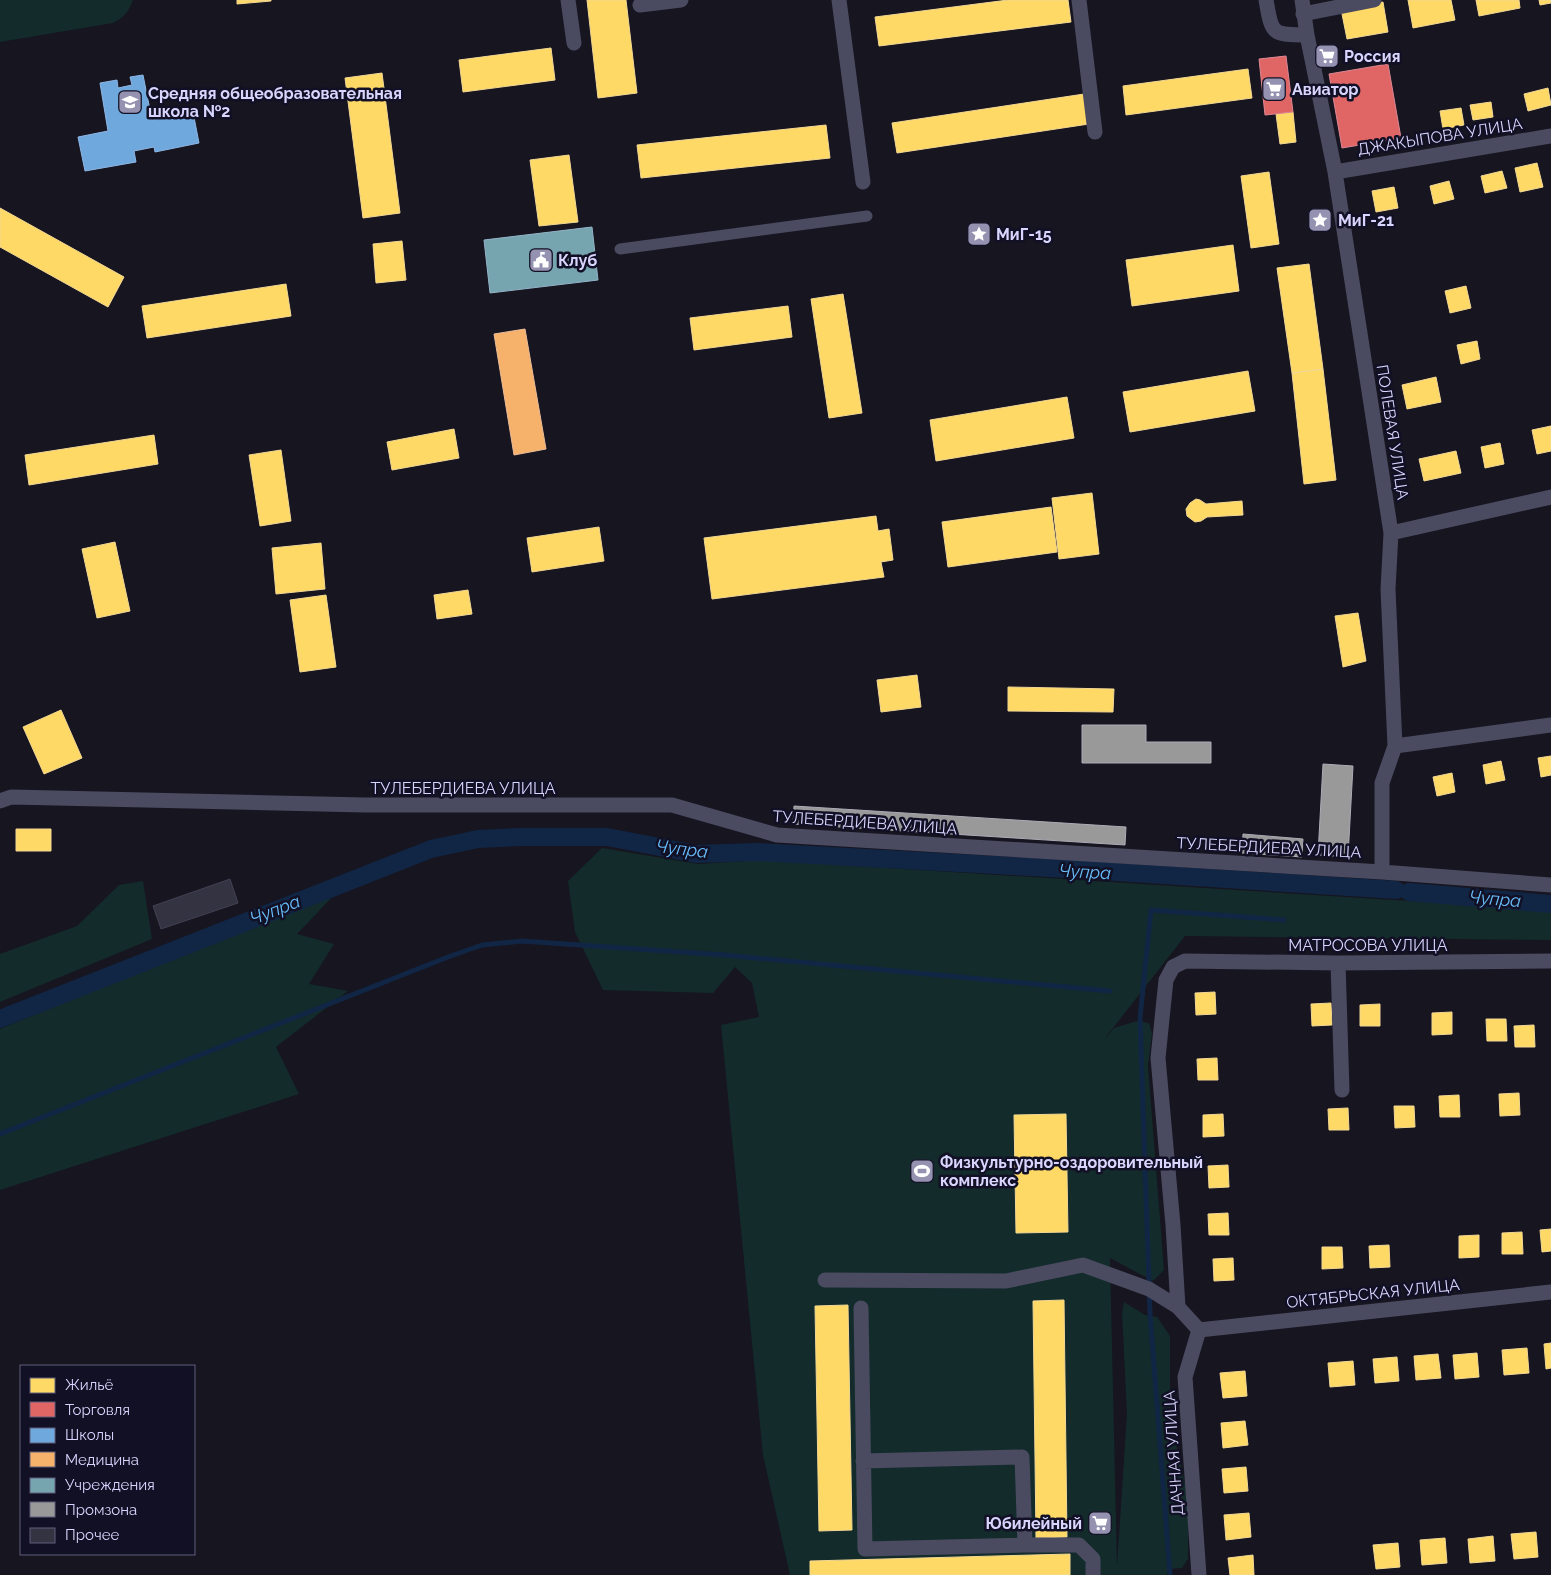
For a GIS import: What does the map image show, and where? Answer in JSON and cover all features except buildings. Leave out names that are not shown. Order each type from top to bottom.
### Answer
[{"type":"street","points":[[568,0],[574,43]]},
{"type":"street","points":[[640,5],[681,0]]},
{"type":"street","points":[[839,0],[863,182]]},
{"type":"street","points":[[1079,0],[1095,132]]},
{"type":"street","points":[[1266,0],[1272,27],[1276,32],[1290,35],[1307,35]]},
{"type":"street","points":[[1302,7],[1374,0]]},
{"type":"street","name":"ПОЛЕВАЯ УЛИЦА","points":[[1302,7],[1335,172],[1392,533],[1388,589],[1395,746],[1382,783],[1382,872]]},
{"type":"street","name":"ДЖАКЫПОВА УЛИЦА","points":[[1335,172],[1551,136]]},
{"type":"street","points":[[620,249],[867,216]]},
{"type":"street","points":[[1392,533],[1551,497]]},
{"type":"street","points":[[1395,746],[1551,725]]},
{"type":"street","name":"ТУЛЕБЕРДИЕВА УЛИЦА","points":[[0,801],[11,797],[365,805],[672,805],[777,835],[1382,872],[1551,885]]},
{"type":"street","name":"МАТРОСОВА УЛИЦА","points":[[1178,1307],[1158,1058],[1166,980],[1173,967],[1185,961],[1338,964],[1551,961]]},
{"type":"street","points":[[1338,964],[1342,1090]]},
{"type":"street","points":[[825,1280],[1006,1281],[1083,1266],[1149,1290],[1178,1307],[1199,1330]]},
{"type":"street","name":"ОКТЯБРЬСКАЯ УЛИЦА","points":[[1199,1330],[1551,1292]]},
{"type":"street","points":[[861,1308],[865,1549],[1079,1544],[1093,1559],[1093,1575]]},
{"type":"street","name":"ДАЧНАЯ УЛИЦА","points":[[1199,1330],[1185,1377],[1199,1575]]},
{"type":"street","points":[[863,1461],[1022,1457],[1025,1545]]},
{"type":"green space","points":[[0,0],[133,0],[126,14],[113,23],[0,42]]},
{"type":"green space","name":"Физкультурно-оздоровительный комплекс","points":[[602,848],[698,864],[762,860],[1536,909],[1551,911],[1551,940],[1185,936],[1106,1037],[1114,1028],[1137,1021],[1149,1023],[1152,1033],[1148,1066],[1164,1270],[1153,1281],[1110,1258],[1117,1566],[1127,1414],[1122,1313],[1124,1302],[1145,1315],[1157,1317],[1170,1336],[1170,1416],[1188,1498],[1188,1559],[1182,1568],[1170,1569],[1166,1575],[790,1575],[763,1455],[721,1025],[759,1017],[752,983],[735,967],[713,993],[603,990],[575,932],[568,881]]},
{"type":"green space","points":[[143,881],[152,939],[0,1002],[0,954],[77,926],[119,885]]},
{"type":"green space","points":[[339,890],[297,934],[334,944],[309,984],[348,991],[276,1047],[299,1094],[0,1190],[0,1029]]},
{"type":"waterway","name":"Чупра","points":[[0,1019],[431,849],[478,839],[607,837],[696,854],[757,852],[1086,870],[1396,890]]},
{"type":"waterway","name":"Чупра","points":[[1409,892],[1551,904]]},
{"type":"waterway","points":[[1170,1575],[1150,1313],[1140,1018],[1151,910],[1284,920]]},
{"type":"waterway","points":[[0,1134],[482,945],[522,941],[724,955],[1110,991]]},
{"type":"place","name":"Россия","points":[[1327,56]]},
{"type":"place","name":"Авиатор","points":[[1274,89]]},
{"type":"place","name":"Средняя общеобразовательная школа №2","points":[[130,102]]},
{"type":"place","name":"МиГ-21","points":[[1320,220]]},
{"type":"place","name":"МиГ-15","points":[[979,234]]},
{"type":"place","name":"Клуб","points":[[541,260]]},
{"type":"place","name":"Физкультурно-оздоровительный комплекс","points":[[922,1171]]},
{"type":"place","name":"Юбилейный","points":[[1100,1523]]}]
